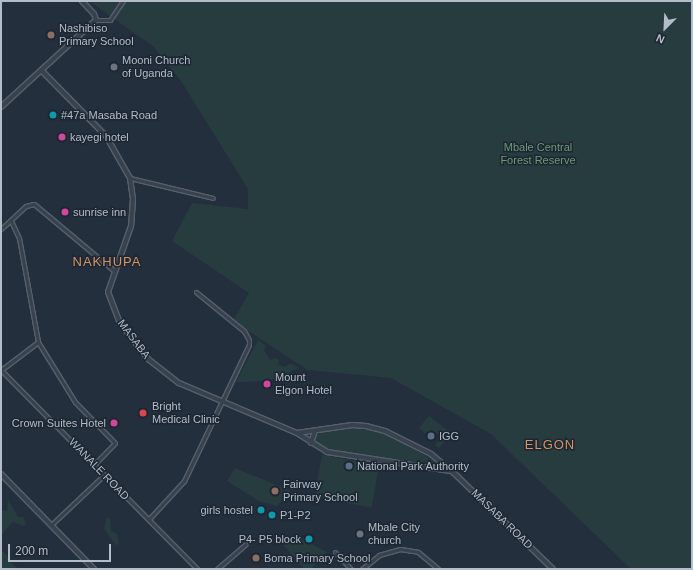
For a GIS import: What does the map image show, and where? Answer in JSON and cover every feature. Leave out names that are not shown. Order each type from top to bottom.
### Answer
[{"type":"street","points":[[82,1],[94,14],[96,20]]},
{"type":"street","points":[[2,105],[42,71],[96,20],[110,20],[123,1]]},
{"type":"street","name":"MASABA","points":[[42,71],[106,136],[130,178],[133,199],[131,226],[108,286],[108,297],[128,335],[164,374],[223,403],[297,433]]},
{"type":"street","points":[[130,178],[213,198]]},
{"type":"street","points":[[1,230],[26,206],[34,204],[114,271]]},
{"type":"street","points":[[10,221],[19,238],[38,342],[75,402],[115,444],[94,465]]},
{"type":"street","points":[[149,519],[184,481],[223,403],[250,340],[244,331],[196,292]]},
{"type":"street","points":[[1,370],[38,342]]},
{"type":"street","name":"WANALE ROAD","points":[[1,370],[197,569]]},
{"type":"street","name":"MASABA ROAD","points":[[297,433],[352,425],[386,431],[431,454],[451,471],[552,569]]},
{"type":"street","points":[[311,443],[315,431]]},
{"type":"street","points":[[297,433],[311,443],[341,455],[451,471]]},
{"type":"street","points":[[1,474],[94,569]]},
{"type":"street","points":[[51,525],[104,475]]},
{"type":"street","points":[[217,569],[246,544]]},
{"type":"street","points":[[362,569],[379,555],[400,549],[418,552],[438,569]]},
{"type":"street","points":[[335,552],[351,569]]},
{"type":"green space","name":"Mbale Central Forest Reserve","points":[[89,1],[692,1],[692,569],[631,569],[491,434],[391,378],[308,370],[233,321],[249,293],[172,241],[192,203],[248,209],[248,189],[181,81],[154,47]]},
{"type":"green space","points":[[258,340],[266,346],[264,350],[270,360],[277,358],[279,361],[278,364],[284,367],[291,363],[299,368],[291,371],[284,383],[272,379],[270,381],[236,382]]},
{"type":"green space","points":[[429,416],[451,433],[439,448],[435,445],[442,436],[431,430],[427,435],[419,428]]},
{"type":"green space","points":[[344,427],[384,432],[443,466],[344,452],[326,448],[314,440],[316,434]]},
{"type":"green space","points":[[322,455],[379,465],[372,507],[315,497]]},
{"type":"green space","points":[[235,468],[291,491],[277,506],[259,501],[227,481]]},
{"type":"green space","points":[[8,499],[18,517],[23,517],[26,524],[23,526],[13,522],[1,535],[1,510],[7,511]]},
{"type":"green space","points":[[107,517],[110,519],[111,531],[117,534],[119,544],[116,545],[104,529]]},
{"type":"green space","points":[[296,536],[327,552],[311,569],[304,569],[280,541]]},
{"type":"green space","points":[[1,549],[11,560],[12,564],[19,569],[1,569]]},
{"type":"place","name":"Nashibiso Primary School","points":[[51,35]]},
{"type":"place","name":"Mooni Church of Uganda","points":[[114,67]]},
{"type":"place","name":"#47a Masaba Road","points":[[53,115]]},
{"type":"place","name":"kayegi hotel","points":[[62,137]]},
{"type":"place","name":"sunrise inn","points":[[65,212]]},
{"type":"place","name":"Mount Elgon Hotel","points":[[267,384]]},
{"type":"place","name":"Bright Medical Clinic","points":[[143,413]]},
{"type":"place","name":"Crown Suites Hotel","points":[[114,423]]},
{"type":"place","name":"IGG","points":[[431,436]]},
{"type":"place","name":"National Park Authority","points":[[349,466]]},
{"type":"place","name":"Fairway Primary School","points":[[275,491]]},
{"type":"place","name":"girls hostel","points":[[261,510]]},
{"type":"place","name":"P1-P2","points":[[272,515]]},
{"type":"place","name":"Mbale City church","points":[[360,534]]},
{"type":"place","name":"P4- P5 block","points":[[309,539]]},
{"type":"place","name":"Boma Primary School","points":[[256,558]]},
{"type":"district","name":"NAKHUPA","points":[[107,262]]},
{"type":"district","name":"ELGON","points":[[550,445]]}]
